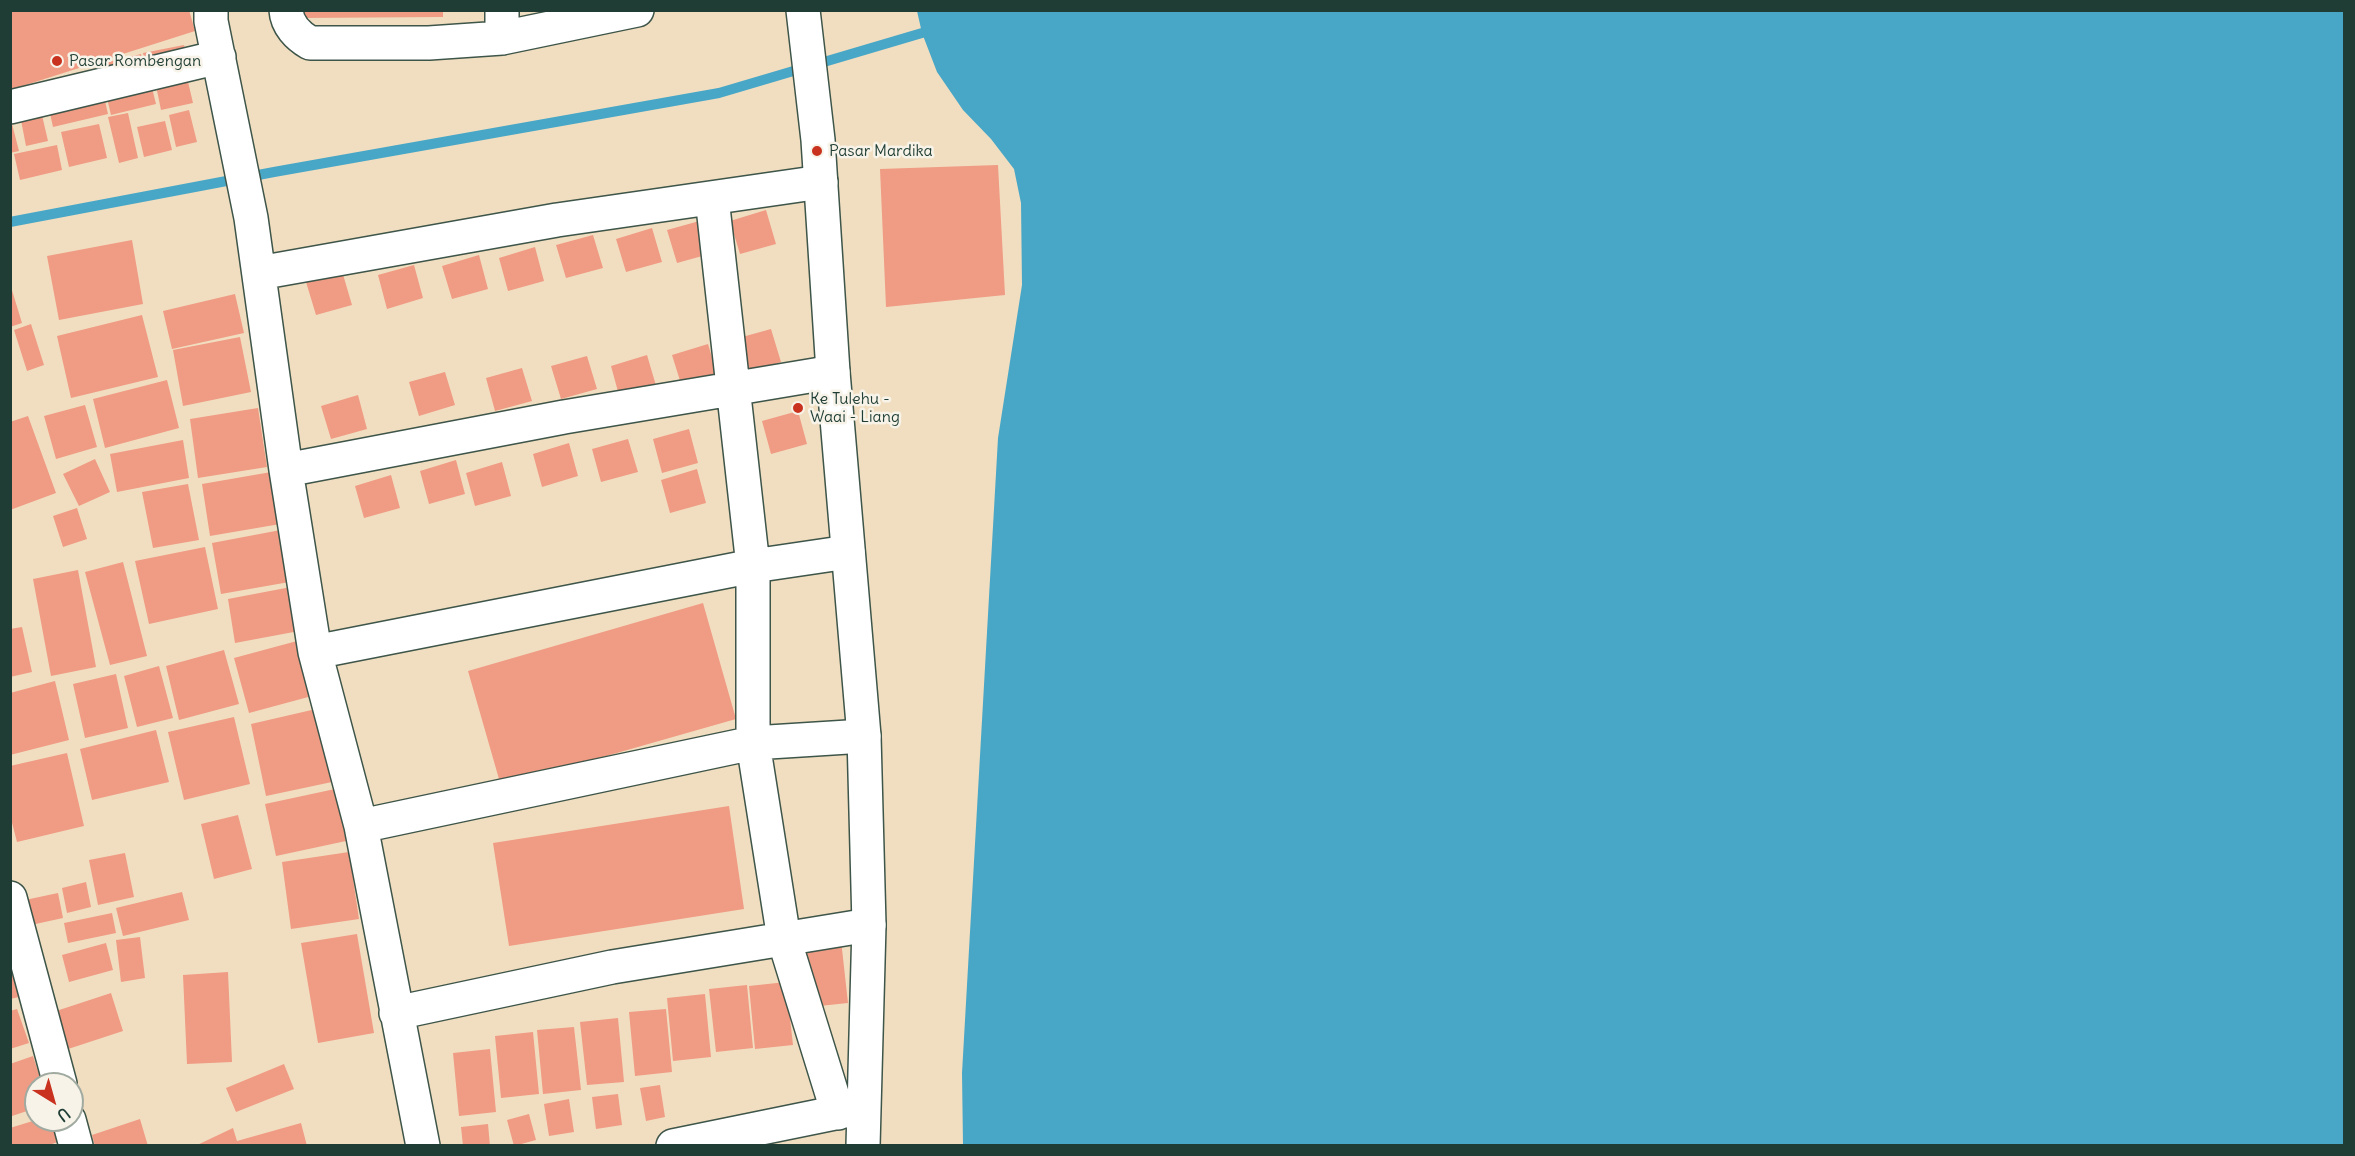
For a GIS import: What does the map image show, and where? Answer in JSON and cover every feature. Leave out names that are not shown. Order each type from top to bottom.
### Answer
[{"type":"main road","points":[[211,10],[251,218],[286,470],[315,652],[361,826],[423,1146]]},
{"type":"main road","points":[[286,10],[286,19],[303,39],[310,43],[429,43],[502,24],[637,10]]},
{"type":"main road","points":[[804,14],[818,140],[832,372],[864,736],[868,925],[851,1110]]},
{"type":"main road","points":[[10,107],[219,57]]},
{"type":"main road","points":[[259,273],[557,220],[821,182]]},
{"type":"main road","points":[[712,198],[753,566],[753,743],[784,939],[863,1146]]},
{"type":"main road","points":[[286,470],[564,417],[832,372]]},
{"type":"main road","points":[[315,652],[753,566],[848,552]]},
{"type":"main road","points":[[361,826],[618,774],[753,743],[864,736]]},
{"type":"main road","points":[[10,898],[57,1072]]},
{"type":"main road","points":[[396,1013],[612,967],[868,925]]},
{"type":"main road","points":[[673,1146],[851,1110]]},
{"type":"water","points":[[917,11],[2344,11],[2344,1145],[963,1145],[962,1073],[998,438],[1022,285],[1021,203],[1014,169],[991,139],[963,110],[937,72],[922,33]]},
{"type":"building","name":"Pasar Rombengan","points":[[10,10],[189,10],[195,31],[10,90]]},
{"type":"building","points":[[298,10],[443,10],[443,17],[299,18]]},
{"type":"building","points":[[184,45],[188,60],[146,69],[143,53]]},
{"type":"building","points":[[141,54],[145,72],[108,80],[104,63]]},
{"type":"building","points":[[185,69],[193,103],[161,110],[154,76]]},
{"type":"building","points":[[150,80],[156,104],[111,115],[105,90]]},
{"type":"building","points":[[103,92],[108,114],[53,127],[48,104]]},
{"type":"building","points":[[189,110],[197,142],[176,147],[169,115]]},
{"type":"building","points":[[41,111],[48,141],[26,146],[20,115]]},
{"type":"building","points":[[128,113],[138,158],[119,163],[108,117]]},
{"type":"building","points":[[10,116],[19,151],[10,153]]},
{"type":"building","points":[[165,121],[172,150],[144,157],[137,127]]},
{"type":"building","points":[[99,124],[107,158],[69,167],[61,132]]},
{"type":"building","points":[[57,145],[62,170],[20,180],[14,154]]},
{"type":"building","points":[[998,165],[1005,295],[886,307],[880,169]]},
{"type":"building","points":[[766,210],[776,244],[740,254],[730,221]]},
{"type":"building","points":[[703,220],[713,253],[677,263],[667,230]]},
{"type":"building","points":[[652,228],[662,262],[626,272],[616,239]]},
{"type":"building","points":[[593,235],[603,268],[566,278],[556,245]]},
{"type":"building","points":[[132,240],[143,304],[59,320],[47,256]]},
{"type":"building","points":[[535,247],[544,281],[508,291],[499,258]]},
{"type":"building","points":[[479,255],[488,289],[452,299],[442,266]]},
{"type":"building","points":[[414,265],[423,298],[387,309],[378,275]]},
{"type":"building","points":[[342,271],[352,305],[316,315],[306,282]]},
{"type":"building","points":[[10,288],[22,323],[10,327]]},
{"type":"building","points":[[235,294],[244,333],[172,349],[163,311]]},
{"type":"building","points":[[142,315],[158,377],[71,398],[57,336]]},
{"type":"building","points":[[31,324],[44,365],[27,371],[14,330]]},
{"type":"building","points":[[771,329],[781,362],[745,373],[735,339]]},
{"type":"building","points":[[240,337],[251,392],[183,406],[173,350]]},
{"type":"building","points":[[708,344],[718,377],[682,387],[672,355]]},
{"type":"building","points":[[647,355],[657,389],[620,399],[611,366]]},
{"type":"building","points":[[587,356],[597,389],[561,399],[551,366]]},
{"type":"building","points":[[522,368],[532,401],[495,411],[486,378]]},
{"type":"building","points":[[445,372],[455,405],[419,416],[409,382]]},
{"type":"building","points":[[167,380],[179,428],[105,448],[93,399]]},
{"type":"building","points":[[358,395],[367,429],[331,439],[321,406]]},
{"type":"building","points":[[85,405],[97,447],[56,459],[44,416]]},
{"type":"building","points":[[258,408],[267,467],[198,478],[190,419]]},
{"type":"building","points":[[798,411],[807,444],[771,454],[762,421]]},
{"type":"building","points":[[28,416],[56,493],[10,510],[10,422]]},
{"type":"building","points":[[689,429],[698,463],[662,473],[653,439]]},
{"type":"building","points":[[628,439],[638,472],[601,482],[592,449]]},
{"type":"building","points":[[183,440],[189,478],[117,492],[110,454]]},
{"type":"building","points":[[569,443],[578,476],[542,487],[533,454]]},
{"type":"building","points":[[95,459],[110,492],[79,506],[63,474]]},
{"type":"building","points":[[456,460],[465,494],[429,504],[420,471]]},
{"type":"building","points":[[502,462],[511,496],[475,506],[466,473]]},
{"type":"building","points":[[697,469],[706,503],[670,513],[661,480]]},
{"type":"building","points":[[277,471],[286,523],[210,536],[202,484]]},
{"type":"building","points":[[391,475],[400,508],[364,518],[355,486]]},
{"type":"building","points":[[188,484],[199,540],[153,548],[142,492]]},
{"type":"building","points":[[77,508],[87,539],[63,547],[53,516]]},
{"type":"building","points":[[286,529],[295,581],[221,594],[212,543]]},
{"type":"building","points":[[205,547],[218,609],[149,624],[135,561]]},
{"type":"building","points":[[123,562],[147,656],[110,665],[85,572]]},
{"type":"building","points":[[78,570],[96,667],[51,676],[33,579]]},
{"type":"building","points":[[291,587],[299,631],[235,643],[228,599]]},
{"type":"building","points":[[703,603],[736,719],[501,786],[468,671]]},
{"type":"building","points":[[22,627],[32,672],[10,677],[10,629]]},
{"type":"building","points":[[297,641],[312,696],[249,713],[234,658]]},
{"type":"building","points":[[224,650],[239,704],[179,720],[166,666]]},
{"type":"building","points":[[159,666],[173,718],[137,727],[124,676]]},
{"type":"building","points":[[116,674],[128,728],[85,738],[73,684]]},
{"type":"building","points":[[55,681],[69,740],[10,755],[10,693]]},
{"type":"building","points":[[316,709],[332,782],[266,796],[251,724]]},
{"type":"building","points":[[234,717],[250,784],[184,800],[168,732]]},
{"type":"building","points":[[156,730],[169,782],[92,800],[80,749]]},
{"type":"building","points":[[67,753],[84,826],[17,842],[10,815],[10,766]]},
{"type":"building","points":[[335,789],[346,841],[276,856],[265,804]]},
{"type":"building","points":[[729,806],[744,909],[509,946],[493,843]]},
{"type":"building","points":[[238,815],[252,869],[214,879],[201,824]]},
{"type":"building","points":[[349,852],[359,919],[291,929],[282,862]]},
{"type":"building","points":[[125,853],[134,897],[98,905],[89,860]]},
{"type":"building","points":[[86,882],[91,907],[67,913],[62,888]]},
{"type":"building","points":[[182,892],[189,920],[123,936],[116,908]]},
{"type":"building","points":[[58,893],[63,918],[31,925],[25,900]]},
{"type":"building","points":[[112,913],[116,933],[68,943],[64,923]]},
{"type":"building","points":[[357,934],[374,1033],[318,1043],[301,943]]},
{"type":"building","points":[[140,937],[145,978],[121,982],[116,940]]},
{"type":"building","points":[[841,940],[848,1003],[810,1007],[804,944]]},
{"type":"building","points":[[106,943],[113,970],[69,982],[62,955]]},
{"type":"building","points":[[10,966],[19,997],[10,999]]},
{"type":"building","points":[[228,972],[232,1062],[187,1064],[183,975]]},
{"type":"building","points":[[786,982],[793,1045],[755,1049],[749,986]]},
{"type":"building","points":[[747,985],[753,1048],[716,1052],[709,989]]},
{"type":"building","points":[[111,993],[123,1031],[59,1052],[47,1014]]},
{"type":"building","points":[[705,994],[711,1057],[673,1061],[667,998]]},
{"type":"building","points":[[17,1009],[29,1043],[10,1049],[10,1011]]},
{"type":"building","points":[[666,1009],[672,1072],[635,1076],[629,1012]]},
{"type":"building","points":[[618,1018],[624,1082],[587,1085],[580,1022]]},
{"type":"building","points":[[574,1027],[581,1090],[543,1094],[537,1030]]},
{"type":"building","points":[[533,1032],[539,1094],[501,1098],[495,1036]]},
{"type":"building","points":[[490,1049],[496,1112],[459,1116],[453,1053]]},
{"type":"building","points":[[33,1056],[38,1072],[24,1072],[24,1112],[12,1116],[10,1064]]},
{"type":"building","points":[[284,1064],[294,1089],[236,1112],[226,1088]]},
{"type":"building","points":[[660,1085],[665,1117],[646,1121],[640,1088]]},
{"type":"building","points":[[618,1094],[622,1125],[596,1129],[592,1097]]},
{"type":"building","points":[[569,1099],[574,1132],[549,1136],[544,1104]]},
{"type":"building","points":[[529,1114],[536,1140],[514,1146],[507,1120]]},
{"type":"building","points":[[140,1119],[148,1146],[95,1146],[92,1135]]},
{"type":"building","points":[[301,1123],[307,1146],[195,1146],[233,1128],[237,1141]]},
{"type":"building","points":[[24,1124],[24,1132],[65,1132],[67,1139],[46,1146],[10,1146],[10,1128]]},
{"type":"building","points":[[488,1124],[490,1146],[463,1146],[461,1127]]},
{"type":"waterway","points":[[10,222],[274,172],[719,93],[922,33]]},
{"type":"place","name":"Pasar Rombengan","points":[[57,61]]},
{"type":"place","name":"Pasar Mardika","points":[[817,151]]},
{"type":"place","name":"Ke Tulehu - Waai - Liang","points":[[798,408]]}]
